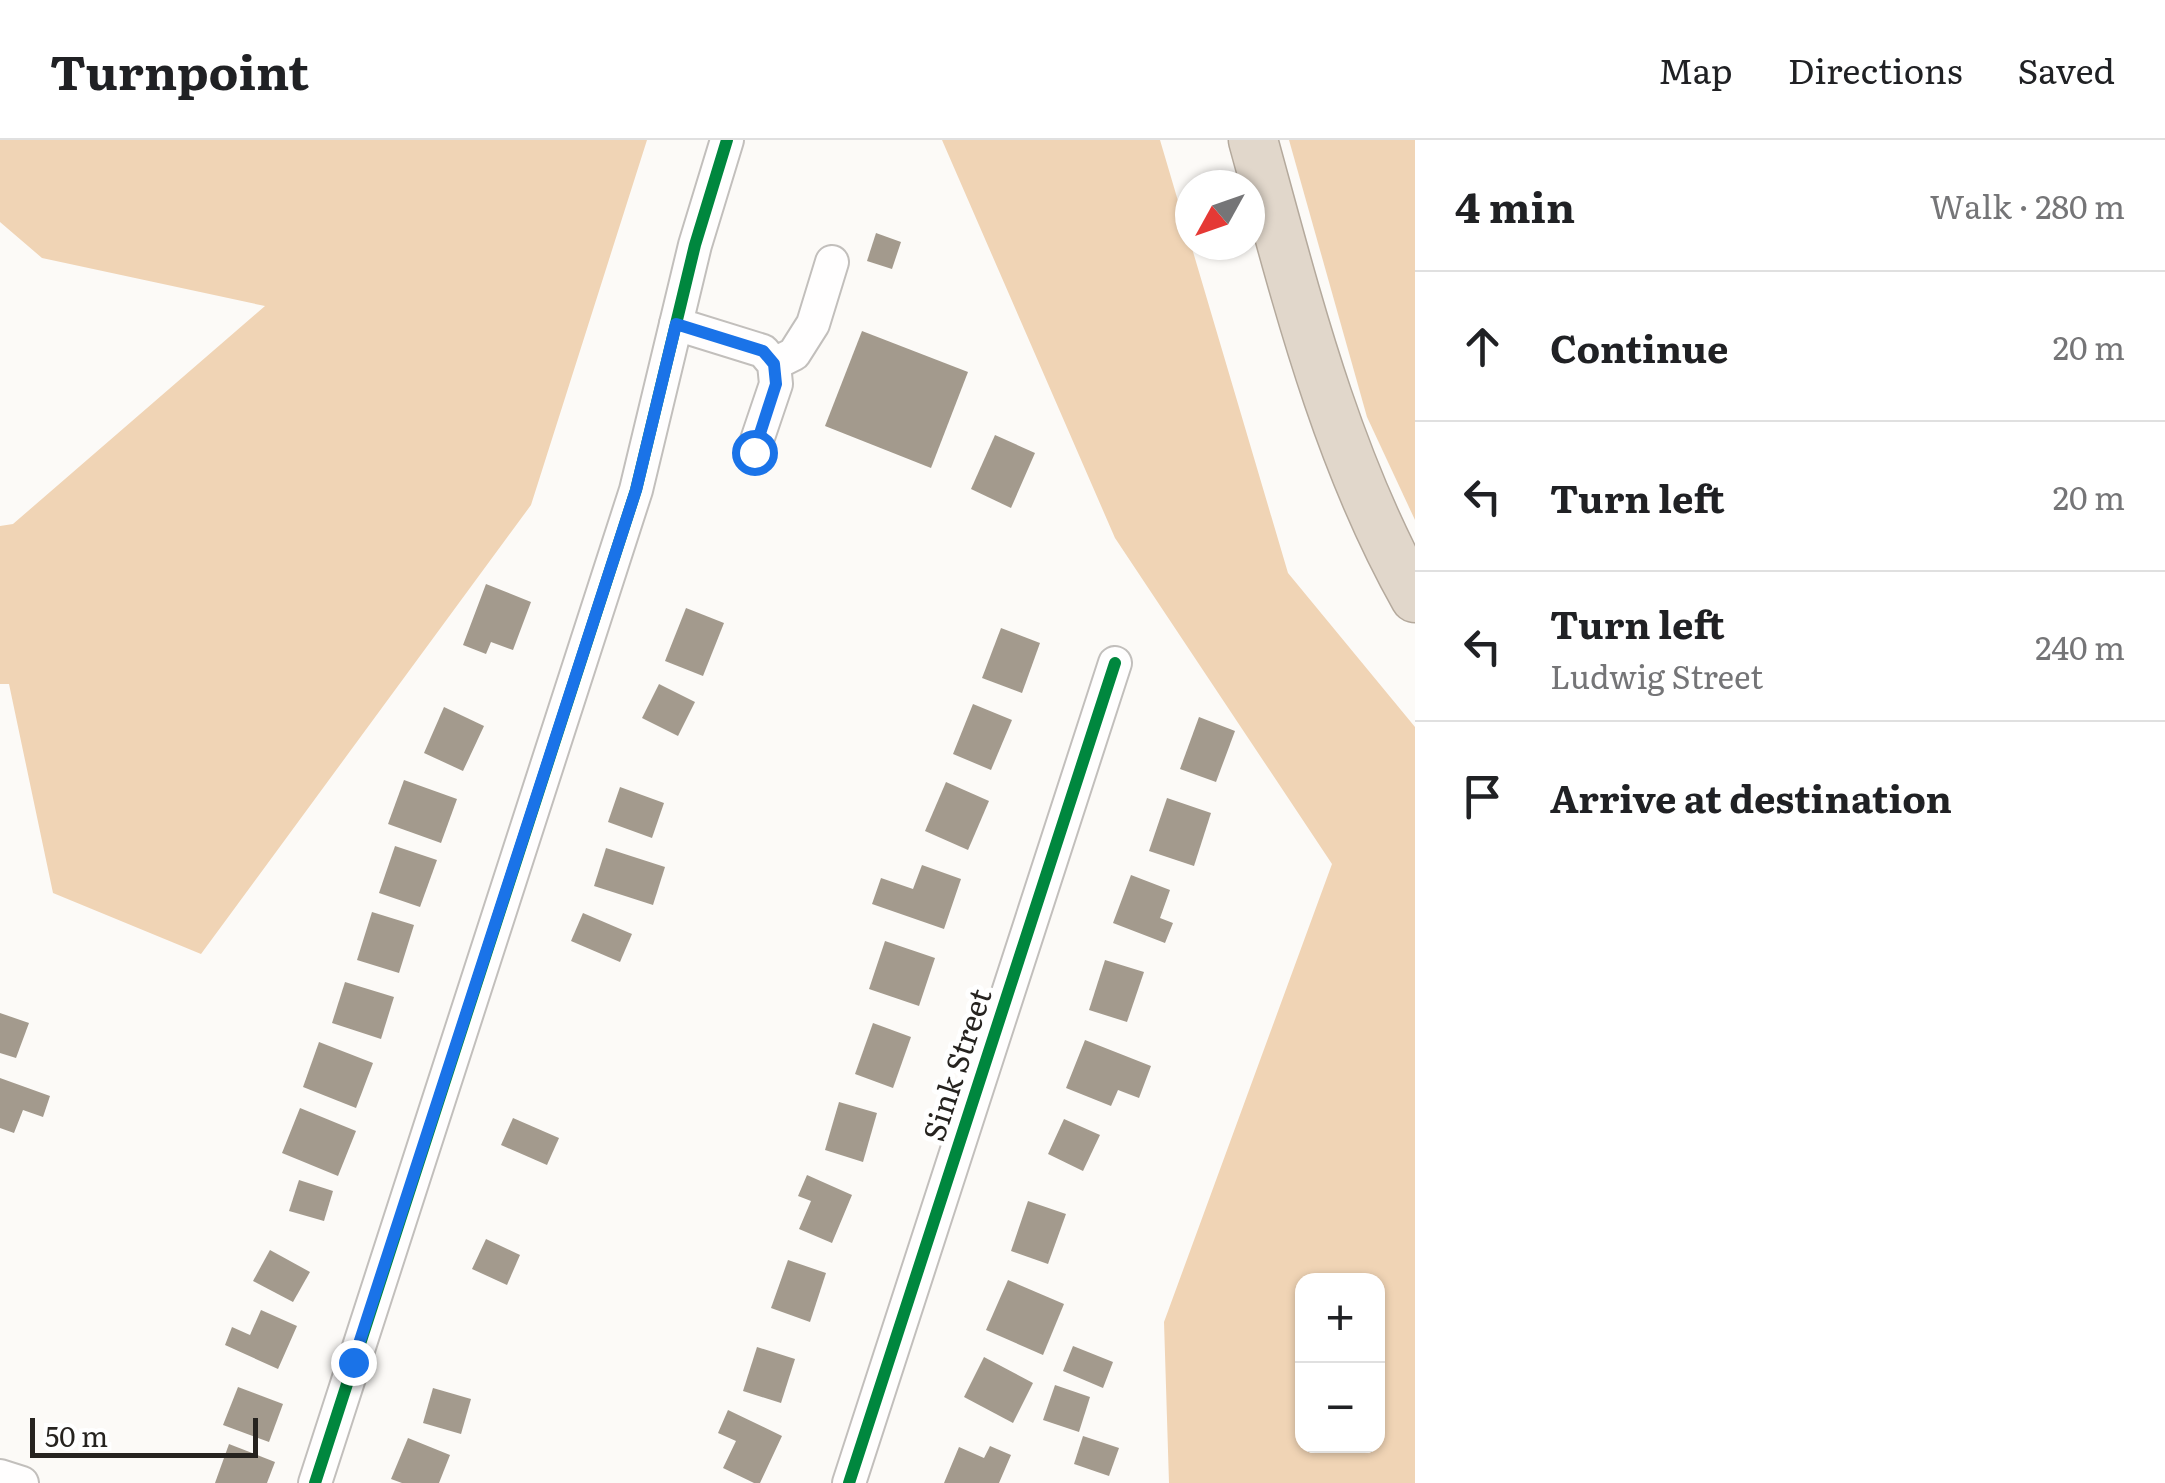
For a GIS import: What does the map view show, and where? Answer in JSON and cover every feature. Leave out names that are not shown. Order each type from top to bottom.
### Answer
[{"type":"highway","points":[[1253,140],[1307,333],[1342,438],[1415,598]]},
{"type":"street","points":[[315,1483],[636,490],[695,245],[727,140]]},
{"type":"street","points":[[774,364],[794,354],[813,324],[832,262]]},
{"type":"street","points":[[676,324],[763,351],[774,364],[776,384],[754,452]]},
{"type":"street","name":"Sink Street","points":[[849,1483],[1115,664]]},
{"type":"street","points":[[0,1476],[22,1483]]},
{"type":"shaded area","points":[[0,140],[647,140],[531,505],[201,954],[53,893],[9,684],[0,684],[0,526],[13,524],[265,306],[42,258],[0,222]]},
{"type":"shaded area","points":[[942,140],[1160,140],[1175,191],[1175,260],[1195,260],[1288,573],[1415,727],[1415,1483],[1169,1483],[1164,1322],[1332,864],[1115,538]]},
{"type":"shaded area","points":[[1289,140],[1415,140],[1415,520],[1367,417]]},
{"type":"building","points":[[876,233],[901,242],[892,269],[867,261]]},
{"type":"building","points":[[862,331],[968,372],[931,468],[825,426]]},
{"type":"building","points":[[995,435],[1035,453],[1011,508],[971,489]]},
{"type":"building","points":[[486,584],[531,602],[513,650],[491,642],[486,654],[463,645]]},
{"type":"building","points":[[686,608],[724,623],[703,676],[665,661]]},
{"type":"building","points":[[1001,628],[1040,643],[1022,693],[982,678]]},
{"type":"building","points":[[659,684],[695,702],[678,736],[642,718]]},
{"type":"building","points":[[973,704],[1012,720],[991,770],[953,754]]},
{"type":"building","points":[[444,707],[484,726],[463,771],[424,753]]},
{"type":"building","points":[[1199,717],[1235,731],[1216,782],[1180,769]]},
{"type":"building","points":[[404,780],[457,799],[441,843],[388,824]]},
{"type":"building","points":[[946,782],[989,801],[968,850],[925,831]]},
{"type":"building","points":[[620,787],[664,803],[652,838],[608,822]]},
{"type":"building","points":[[1167,798],[1211,813],[1194,866],[1149,851]]},
{"type":"building","points":[[395,846],[437,860],[420,907],[379,893]]},
{"type":"building","points":[[606,848],[665,867],[653,905],[594,886]]},
{"type":"building","points":[[922,865],[961,879],[944,929],[872,904],[881,878],[913,889]]},
{"type":"building","points":[[1131,875],[1170,890],[1160,918],[1173,923],[1165,943],[1113,923]]},
{"type":"building","points":[[372,912],[414,925],[399,973],[357,960]]},
{"type":"building","points":[[583,913],[632,934],[620,962],[571,941]]},
{"type":"building","points":[[885,941],[935,958],[919,1006],[869,989]]},
{"type":"building","points":[[1105,960],[1144,972],[1127,1022],[1089,1010]]},
{"type":"building","points":[[345,982],[394,997],[381,1039],[332,1023]]},
{"type":"building","points":[[0,1013],[29,1023],[16,1058],[0,1053]]},
{"type":"building","points":[[873,1023],[911,1037],[893,1088],[855,1074]]},
{"type":"building","points":[[1085,1040],[1151,1066],[1139,1098],[1118,1090],[1111,1106],[1066,1088]]},
{"type":"building","points":[[319,1042],[373,1063],[356,1108],[303,1087]]},
{"type":"building","points":[[0,1078],[50,1096],[43,1117],[23,1110],[14,1133],[0,1128]]},
{"type":"building","points":[[839,1102],[877,1113],[863,1162],[825,1150]]},
{"type":"building","points":[[300,1108],[356,1131],[338,1176],[282,1153]]},
{"type":"building","points":[[513,1118],[559,1138],[547,1165],[501,1145]]},
{"type":"building","points":[[1064,1119],[1100,1135],[1083,1171],[1048,1154]]},
{"type":"building","points":[[807,1175],[852,1195],[832,1243],[799,1229],[811,1201],[798,1196]]},
{"type":"building","points":[[299,1180],[333,1191],[324,1221],[289,1211]]},
{"type":"building","points":[[1028,1201],[1066,1214],[1048,1264],[1011,1251]]},
{"type":"building","points":[[486,1239],[520,1255],[507,1285],[472,1269]]},
{"type":"building","points":[[270,1250],[310,1272],[293,1302],[253,1281]]},
{"type":"building","points":[[788,1260],[826,1273],[810,1322],[771,1308]]},
{"type":"building","points":[[1008,1280],[1064,1304],[1043,1355],[986,1330]]},
{"type":"building","points":[[261,1310],[297,1326],[278,1369],[225,1345],[232,1327],[250,1335]]},
{"type":"building","points":[[1073,1346],[1113,1362],[1103,1388],[1063,1371]]},
{"type":"building","points":[[757,1347],[795,1359],[781,1403],[743,1391]]},
{"type":"building","points":[[984,1357],[1033,1383],[1013,1423],[964,1397]]},
{"type":"building","points":[[1055,1385],[1090,1397],[1079,1432],[1043,1420]]},
{"type":"building","points":[[238,1387],[283,1404],[269,1442],[223,1425]]},
{"type":"building","points":[[433,1388],[471,1399],[461,1434],[423,1423]]},
{"type":"building","points":[[728,1410],[782,1436],[760,1483],[723,1468],[736,1441],[718,1433]]},
{"type":"building","points":[[1083,1436],[1119,1448],[1109,1476],[1074,1464]]},
{"type":"building","points":[[408,1438],[450,1455],[439,1483],[402,1483],[391,1479]]},
{"type":"building","points":[[229,1444],[275,1462],[267,1483],[215,1483]]},
{"type":"building","points":[[990,1446],[1011,1455],[999,1483],[944,1483],[959,1447],[984,1458]]},
{"type":"cycle path","points":[[315,1483],[636,490],[695,245],[727,140]]},
{"type":"cycle path","points":[[849,1483],[1115,663]]},
{"type":"route","points":[[353,1362],[636,490],[676,324],[763,351],[774,364],[776,384],[754,452]]}]
